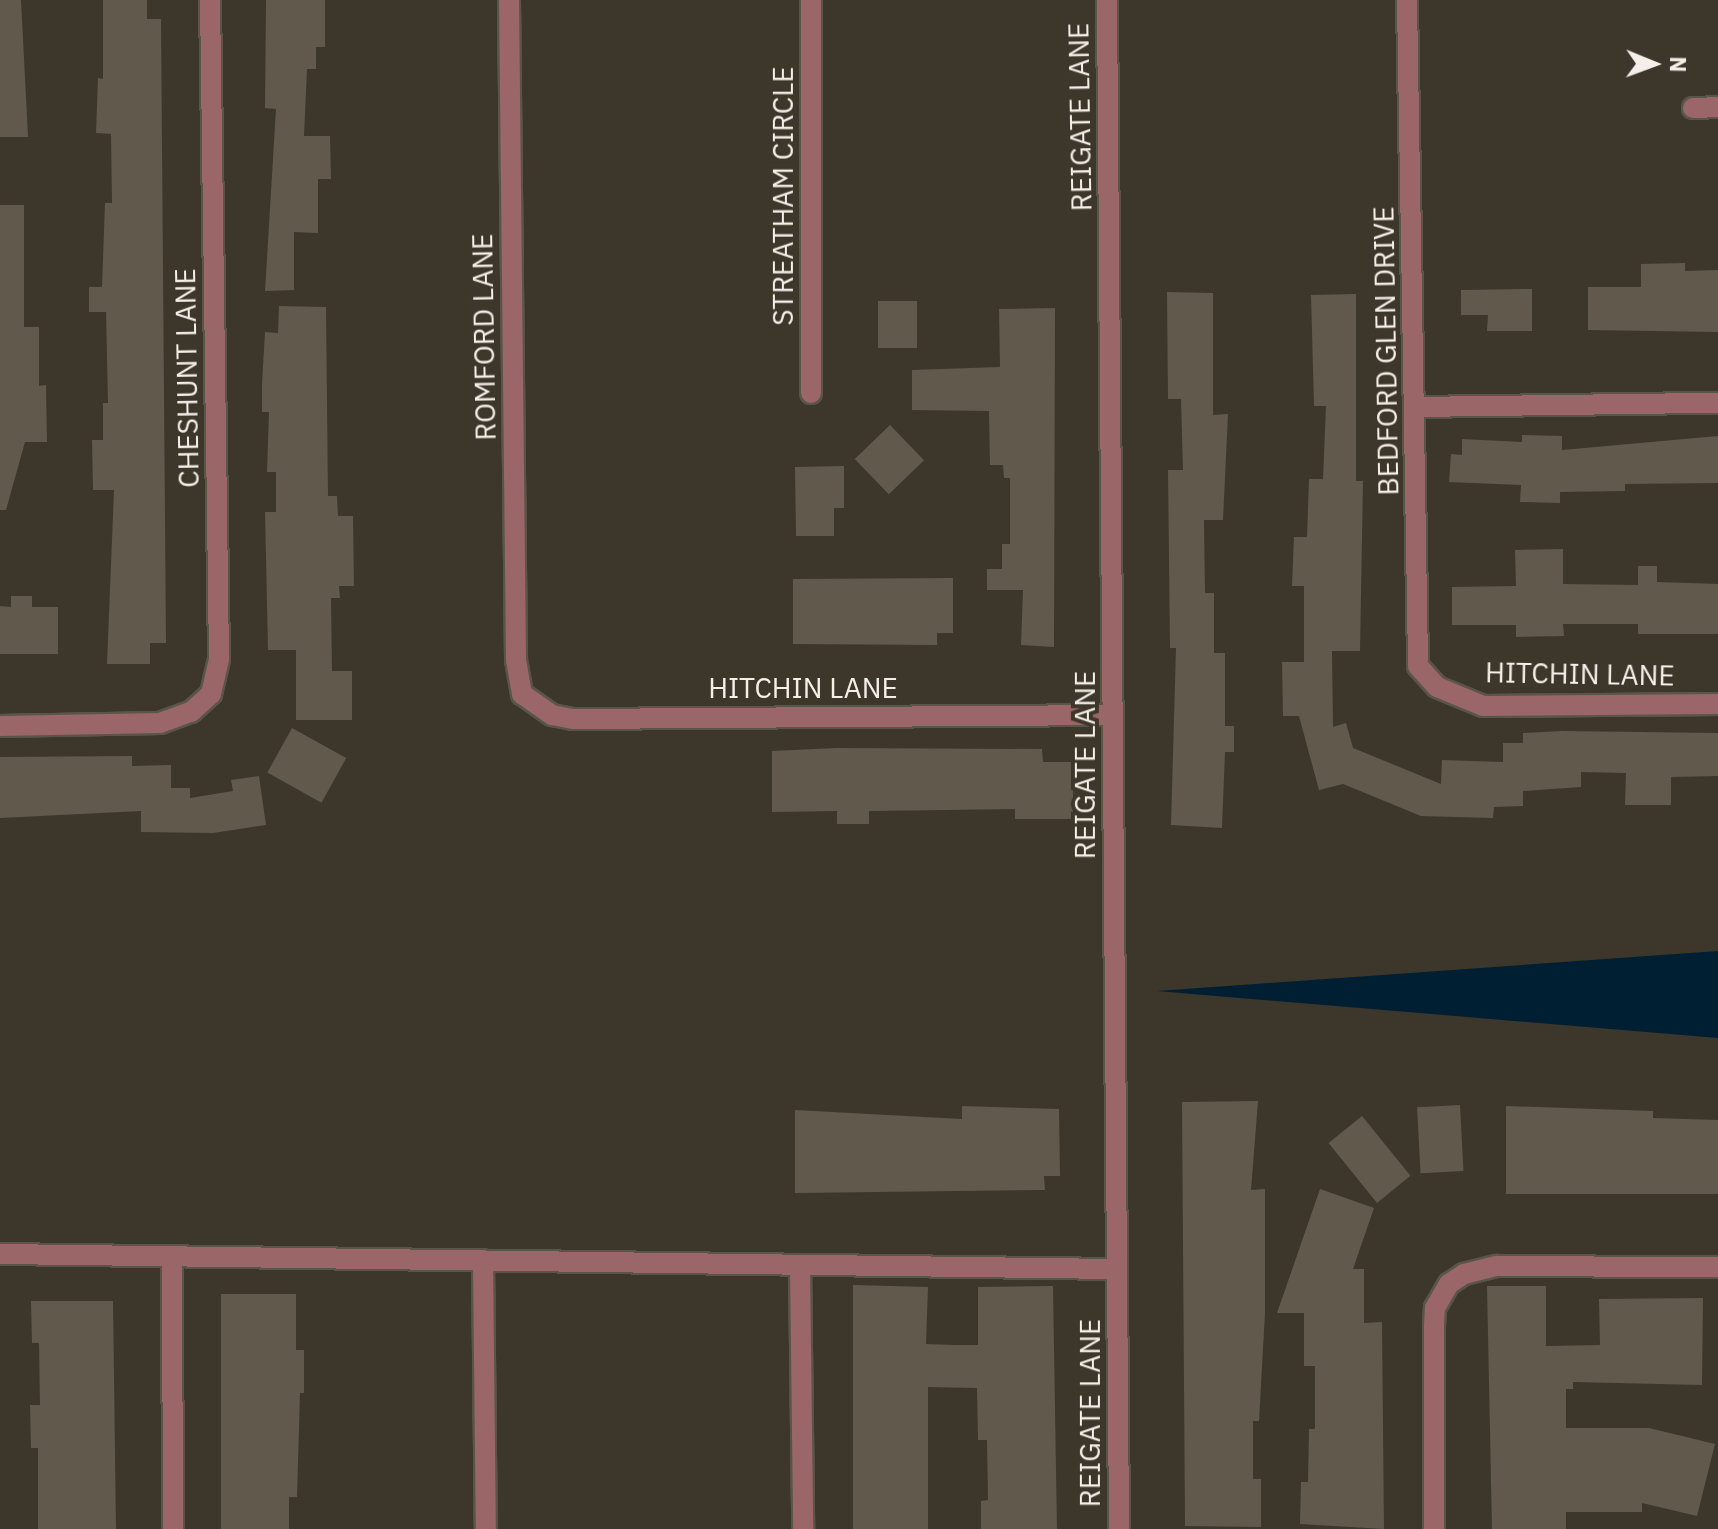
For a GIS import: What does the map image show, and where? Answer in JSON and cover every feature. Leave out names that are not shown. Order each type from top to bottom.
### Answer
[{"type":"street","name":"CHESHUNT LANE","points":[[0,726],[160,723],[191,712],[211,694],[219,659],[210,0]]},
{"type":"street","name":"ROMFORD LANE","points":[[509,0],[518,673]]},
{"type":"street","name":"STREATHAM CIRCLE","points":[[811,0],[811,393]]},
{"type":"street","name":"REIGATE LANE","points":[[1107,0],[1119,1529]]},
{"type":"street","name":"BEDFORD GLEN DRIVE","points":[[1407,0],[1416,643],[1418,666],[1443,689]]},
{"type":"street","points":[[1693,108],[1718,107]]},
{"type":"street","points":[[1415,407],[1718,403]]},
{"type":"street","name":"HITCHIN LANE","points":[[518,673],[522,694],[552,715],[573,719],[1113,715]]},
{"type":"street","name":"HITCHIN LANE","points":[[1443,689],[1483,706],[1718,704]]},
{"type":"street","points":[[0,1254],[1117,1269]]},
{"type":"street","points":[[172,1256],[173,1529]]},
{"type":"street","points":[[483,1260],[486,1529]]},
{"type":"street","points":[[800,1265],[803,1529]]},
{"type":"street","points":[[1434,1529],[1435,1308],[1449,1284],[1464,1274],[1497,1266],[1718,1267]]},
{"type":"water","points":[[1718,951],[1718,1038],[1157,991]]},
{"type":"building","points":[[0,0],[21,0],[28,137],[0,137]]},
{"type":"building","points":[[103,0],[147,0],[147,19],[161,19],[166,643],[150,643],[150,664],[107,664],[114,490],[93,490],[92,440],[103,440],[103,403],[108,403],[106,312],[89,312],[89,287],[102,287],[105,203],[112,203],[111,134],[96,133],[98,78],[103,79]]},
{"type":"building","points":[[266,0],[325,0],[325,47],[316,47],[316,69],[307,69],[304,136],[330,136],[331,179],[318,179],[318,233],[294,232],[294,290],[265,291],[276,109],[265,108]]},
{"type":"building","points":[[0,205],[24,205],[24,327],[39,327],[39,386],[46,385],[47,442],[25,442],[6,510],[0,510]]},
{"type":"building","points":[[1685,263],[1685,271],[1718,270],[1718,332],[1588,330],[1588,287],[1641,287],[1641,264]]},
{"type":"building","points":[[1532,289],[1532,331],[1487,331],[1488,315],[1461,315],[1461,290]]},
{"type":"building","points":[[1167,292],[1213,293],[1213,415],[1228,414],[1223,520],[1204,520],[1205,593],[1214,593],[1214,653],[1225,653],[1225,726],[1234,726],[1234,752],[1225,752],[1222,828],[1171,825],[1176,648],[1170,648],[1168,470],[1183,470],[1181,399],[1168,399]]},
{"type":"building","points":[[1356,294],[1356,481],[1363,481],[1360,651],[1332,651],[1333,727],[1346,723],[1353,748],[1441,784],[1442,760],[1503,762],[1503,743],[1523,743],[1523,733],[1561,731],[1718,733],[1718,776],[1671,777],[1671,805],[1625,805],[1626,773],[1581,772],[1581,787],[1523,791],[1523,806],[1494,807],[1493,818],[1421,816],[1343,784],[1319,790],[1299,716],[1283,716],[1282,662],[1304,662],[1304,586],[1292,586],[1294,537],[1307,537],[1309,479],[1323,479],[1326,406],[1314,406],[1311,295]]},
{"type":"building","points":[[878,301],[917,301],[917,348],[878,348]]},
{"type":"building","points":[[279,306],[326,307],[328,496],[337,496],[338,516],[353,516],[354,586],[339,586],[340,598],[331,598],[332,671],[352,671],[352,720],[296,720],[296,650],[268,650],[265,512],[276,512],[276,472],[267,472],[269,412],[262,412],[262,384],[265,332],[278,333]]},
{"type":"building","points":[[1055,308],[1054,647],[1021,645],[1023,590],[987,590],[987,569],[1002,569],[1002,544],[1010,544],[1010,478],[1004,478],[1003,465],[990,465],[989,411],[912,410],[912,370],[1000,367],[999,309]]},
{"type":"building","points":[[890,425],[924,460],[889,494],[855,459]]},
{"type":"building","points":[[1522,435],[1562,436],[1562,450],[1718,436],[1718,483],[1625,484],[1625,491],[1560,492],[1560,503],[1520,502],[1521,485],[1449,482],[1451,454],[1462,455],[1462,439],[1522,442]]},
{"type":"building","points":[[844,466],[844,508],[834,508],[834,536],[796,536],[795,467]]},
{"type":"building","points":[[1563,549],[1563,584],[1638,585],[1638,566],[1657,566],[1657,582],[1718,584],[1718,634],[1638,634],[1638,624],[1563,624],[1564,636],[1516,637],[1516,625],[1452,625],[1452,587],[1516,586],[1515,550]]},
{"type":"building","points":[[953,578],[953,633],[937,633],[937,645],[793,644],[793,579]]},
{"type":"building","points":[[11,596],[32,596],[32,607],[58,607],[58,654],[0,654],[0,606],[11,607]]},
{"type":"building","points":[[292,728],[346,758],[322,803],[267,773]]},
{"type":"building","points":[[836,748],[1042,749],[1043,762],[1073,762],[1073,819],[1015,819],[1015,809],[869,811],[869,824],[837,824],[837,811],[772,812],[772,751]]},
{"type":"building","points":[[132,756],[132,766],[171,765],[171,788],[190,788],[190,798],[233,791],[231,780],[259,776],[266,825],[213,833],[141,832],[141,811],[0,818],[0,757]]},
{"type":"building","points":[[1258,1101],[1251,1190],[1265,1189],[1265,1313],[1259,1421],[1253,1421],[1253,1479],[1261,1479],[1261,1527],[1185,1526],[1182,1102]]},
{"type":"building","points":[[1460,1105],[1463,1171],[1421,1173],[1417,1107]]},
{"type":"building","points":[[962,1106],[1059,1109],[1060,1176],[1044,1176],[1045,1190],[795,1193],[795,1110],[962,1119]]},
{"type":"building","points":[[1506,1106],[1653,1111],[1653,1118],[1718,1120],[1718,1194],[1506,1194]]},
{"type":"building","points":[[1362,1116],[1410,1176],[1377,1203],[1329,1143]]},
{"type":"building","points":[[1320,1189],[1374,1208],[1353,1269],[1364,1269],[1364,1323],[1382,1322],[1384,1529],[1300,1524],[1301,1482],[1308,1482],[1309,1429],[1315,1429],[1315,1366],[1304,1366],[1304,1313],[1277,1313]]},
{"type":"building","points":[[853,1285],[928,1287],[926,1344],[954,1345],[978,1345],[978,1287],[1053,1286],[1057,1529],[981,1529],[981,1501],[988,1500],[987,1440],[978,1440],[977,1388],[928,1387],[928,1529],[853,1529]]},
{"type":"building","points":[[1487,1286],[1546,1286],[1546,1346],[1600,1345],[1599,1299],[1703,1298],[1702,1385],[1573,1382],[1573,1389],[1566,1389],[1566,1428],[1649,1428],[1715,1444],[1697,1516],[1642,1503],[1642,1512],[1566,1512],[1566,1529],[1492,1529]]},
{"type":"building","points":[[221,1294],[296,1294],[296,1350],[304,1350],[304,1393],[300,1393],[297,1497],[289,1497],[289,1529],[221,1529]]},
{"type":"building","points":[[31,1301],[113,1301],[116,1529],[38,1529],[38,1448],[31,1448],[30,1405],[40,1405],[39,1343],[32,1343]]}]
